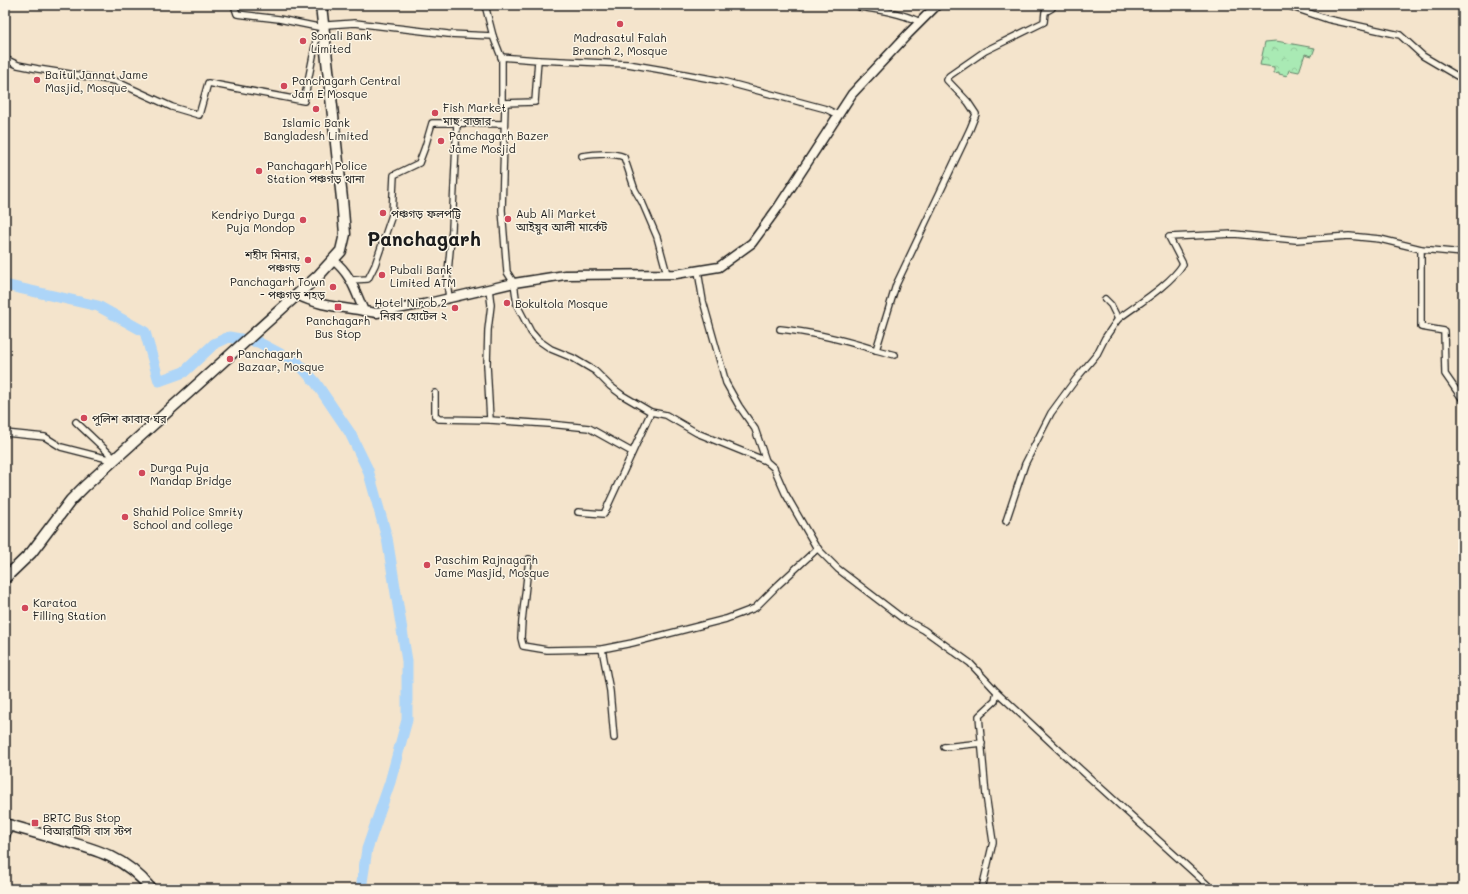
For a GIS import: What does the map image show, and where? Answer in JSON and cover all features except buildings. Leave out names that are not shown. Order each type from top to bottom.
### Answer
[{"type":"highway","points":[[5,578],[34,549],[67,506],[85,486],[113,459],[319,275],[341,251],[344,234],[342,199],[321,5]]},
{"type":"highway","points":[[7,825],[105,853],[125,864],[151,889]]},
{"type":"street","points":[[234,5],[237,14],[279,19],[323,28]]},
{"type":"street","points":[[485,5],[493,36],[502,59],[502,101],[505,105],[502,210],[507,272],[514,283],[517,305],[531,332],[538,340],[550,349],[573,358],[595,371],[616,391],[651,412],[666,415],[697,433],[766,461],[774,468],[785,493],[818,548],[838,569],[902,618],[924,630],[970,663],[997,692],[1058,749],[1212,889]]},
{"type":"street","points":[[297,295],[308,301],[324,305],[377,313],[514,283],[564,275],[667,274],[698,271],[719,266],[752,243],[780,206],[852,94],[937,5]]},
{"type":"street","points":[[876,350],[896,285],[970,130],[976,114],[968,102],[947,80],[949,76],[985,52],[1044,22],[1045,12],[1052,8],[1052,5]]},
{"type":"street","points":[[1286,5],[1327,19],[1400,35],[1423,56],[1457,76],[1463,77]]},
{"type":"street","points":[[860,7],[907,16],[920,22]]},
{"type":"street","points":[[5,59],[18,65],[38,70],[115,81],[172,107],[199,115],[208,84],[304,101],[317,36],[327,25],[355,23],[448,34],[493,36]]},
{"type":"street","points":[[501,57],[628,64],[664,70],[722,81],[826,109],[838,115]]},
{"type":"street","points":[[503,103],[535,102],[538,60]]},
{"type":"street","points":[[351,280],[368,279],[375,265],[392,215],[394,175],[419,163],[432,123],[504,124]]},
{"type":"street","points":[[448,298],[447,282],[452,230],[457,123]]},
{"type":"street","points":[[582,156],[607,154],[624,157],[635,190],[642,202],[657,237],[667,274]]},
{"type":"street","points":[[1006,521],[1024,464],[1051,413],[1097,354],[1104,338],[1118,319],[1150,296],[1178,273],[1183,264],[1170,237],[1234,234],[1296,240],[1349,236],[1380,239],[1420,248],[1463,253]]},
{"type":"street","points":[[1420,248],[1420,327],[1444,330],[1445,374],[1463,400]]},
{"type":"street","points":[[333,260],[343,267],[351,280],[364,311]]},
{"type":"street","points":[[698,271],[703,301],[726,383],[739,406],[755,429],[766,461]]},
{"type":"street","points":[[489,289],[491,305],[488,330],[487,365],[490,420]]},
{"type":"street","points":[[1105,298],[1118,319]]},
{"type":"street","points":[[780,329],[802,331],[826,336],[895,355]]},
{"type":"street","points":[[435,393],[435,416],[439,419],[490,420],[589,428],[632,452]]},
{"type":"street","points":[[578,512],[604,514],[651,412]]},
{"type":"street","points":[[76,422],[113,459]]},
{"type":"street","points":[[5,433],[45,437],[61,447],[113,459]]},
{"type":"street","points":[[529,559],[522,621],[521,638],[523,646],[547,650],[602,649],[632,643],[726,619],[755,608],[818,548]]},
{"type":"street","points":[[602,649],[610,691],[614,738]]},
{"type":"street","points":[[982,889],[993,842],[986,795],[979,716],[995,700],[997,692]]},
{"type":"street","points":[[944,747],[982,743]]},
{"type":"street","points":[[5,841],[7,825]]},
{"type":"green space","points":[[1276,41],[1315,48],[1312,56],[1305,54],[1299,72],[1289,70],[1287,76],[1279,74],[1279,72],[1274,73],[1274,67],[1260,65],[1265,42]]},
{"type":"waterway","points":[[5,285],[98,306],[145,332],[159,381],[184,372],[214,344],[229,337],[258,342],[298,363],[316,383],[350,433],[368,470],[387,538],[407,661],[407,720],[390,782],[367,849],[361,889]]},
{"type":"place","name":"Madrasatul Falah Branch 2, Mosque","points":[[620,24]]},
{"type":"place","name":"Sonali Bank Limited","points":[[303,41]]},
{"type":"place","name":"Baitul Jannat Jame Masjid, Mosque","points":[[37,80]]},
{"type":"place","name":"Panchagarh Central Jam E Mosque","points":[[284,86]]},
{"type":"place","name":"Islamic Bank Bangladesh Limited","points":[[316,109]]},
{"type":"place","name":"Fish Market মাছ বাজার","points":[[435,113]]},
{"type":"place","name":"Panchagarh Bazer Jame Mosjid","points":[[441,141]]},
{"type":"place","name":"Panchagarh Police Station পঞ্চগড় থানা","points":[[259,171]]},
{"type":"place","name":"পঞ্চগড় ফলপট্টি","points":[[383,213]]},
{"type":"place","name":"Aub Ali Market আইয়ুব আলী মার্কেট","points":[[508,219]]},
{"type":"place","name":"Kendriyo Durga Puja Mondop","points":[[303,220]]},
{"type":"place","name":"শহীদ মিনার, পঞ্চগড়","points":[[308,260]]},
{"type":"place","name":"Pubali Bank Limited ATM","points":[[382,275]]},
{"type":"place","name":"Panchagarh Town - পঞ্চগড় শহড়","points":[[333,287]]},
{"type":"place","name":"Bokultola Mosque","points":[[507,303]]},
{"type":"place","name":"Panchagarh Bus Stop","points":[[338,307]]},
{"type":"place","name":"Hotel Nirob 2 নিরব হোটেল ২","points":[[455,308]]},
{"type":"place","name":"Panchagarh Bazaar, Mosque","points":[[230,359]]},
{"type":"place","name":"পুলিশ কাবাব ঘর","points":[[84,418]]},
{"type":"place","name":"Durga Puja Mandap Bridge","points":[[142,473]]},
{"type":"place","name":"Shahid Police Smrity School and college","points":[[125,517]]},
{"type":"place","name":"Paschim Rajnagarh Jame Masjid, Mosque","points":[[427,565]]},
{"type":"place","name":"Karatoa Filling Station","points":[[25,608]]},
{"type":"place","name":"BRTC Bus Stop বিআরটিসি বাস স্টপ","points":[[35,823]]},
{"type":"district","name":"Panchagarh","points":[[424,238]]}]
